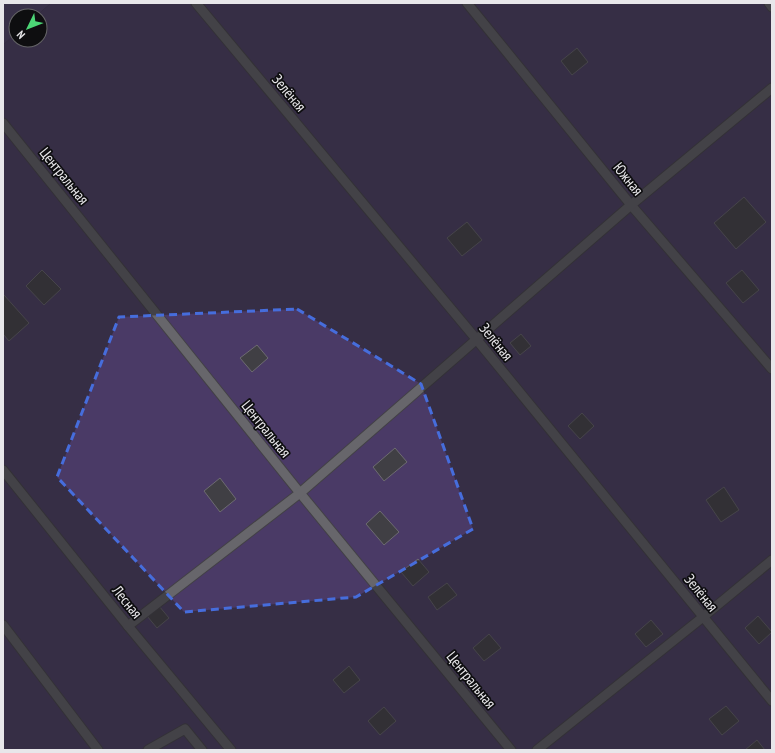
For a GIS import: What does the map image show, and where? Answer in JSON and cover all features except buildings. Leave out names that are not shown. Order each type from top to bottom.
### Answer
[{"type":"lane","name":"Зелёная","points":[[196,3],[477,340],[772,701]]},
{"type":"lane","name":"Южная","points":[[467,3],[631,205],[772,369]]},
{"type":"lane","points":[[769,3],[772,7]]},
{"type":"lane","points":[[128,626],[300,493],[631,205],[772,88]]},
{"type":"lane","name":"Центральная","points":[[3,123],[300,493],[511,750]]},
{"type":"lane","name":"Лесная","points":[[3,470],[128,626],[231,750]]},
{"type":"lane","points":[[537,750],[703,618],[772,560]]},
{"type":"lane","points":[[3,625],[98,750]]},
{"type":"lane","points":[[148,750],[185,729],[202,750]]},
{"type":"highlighted area","points":[[297,309],[421,384],[473,529],[356,597],[184,612],[57,477],[119,317]]},
{"type":"shaded area","points":[[3,3],[51,3],[45,8],[8,8],[8,40],[3,45]]},
{"type":"shaded area","points":[[51,3],[772,3],[772,750],[3,750],[3,45],[8,40],[8,48],[48,48],[48,8],[45,8]]}]
